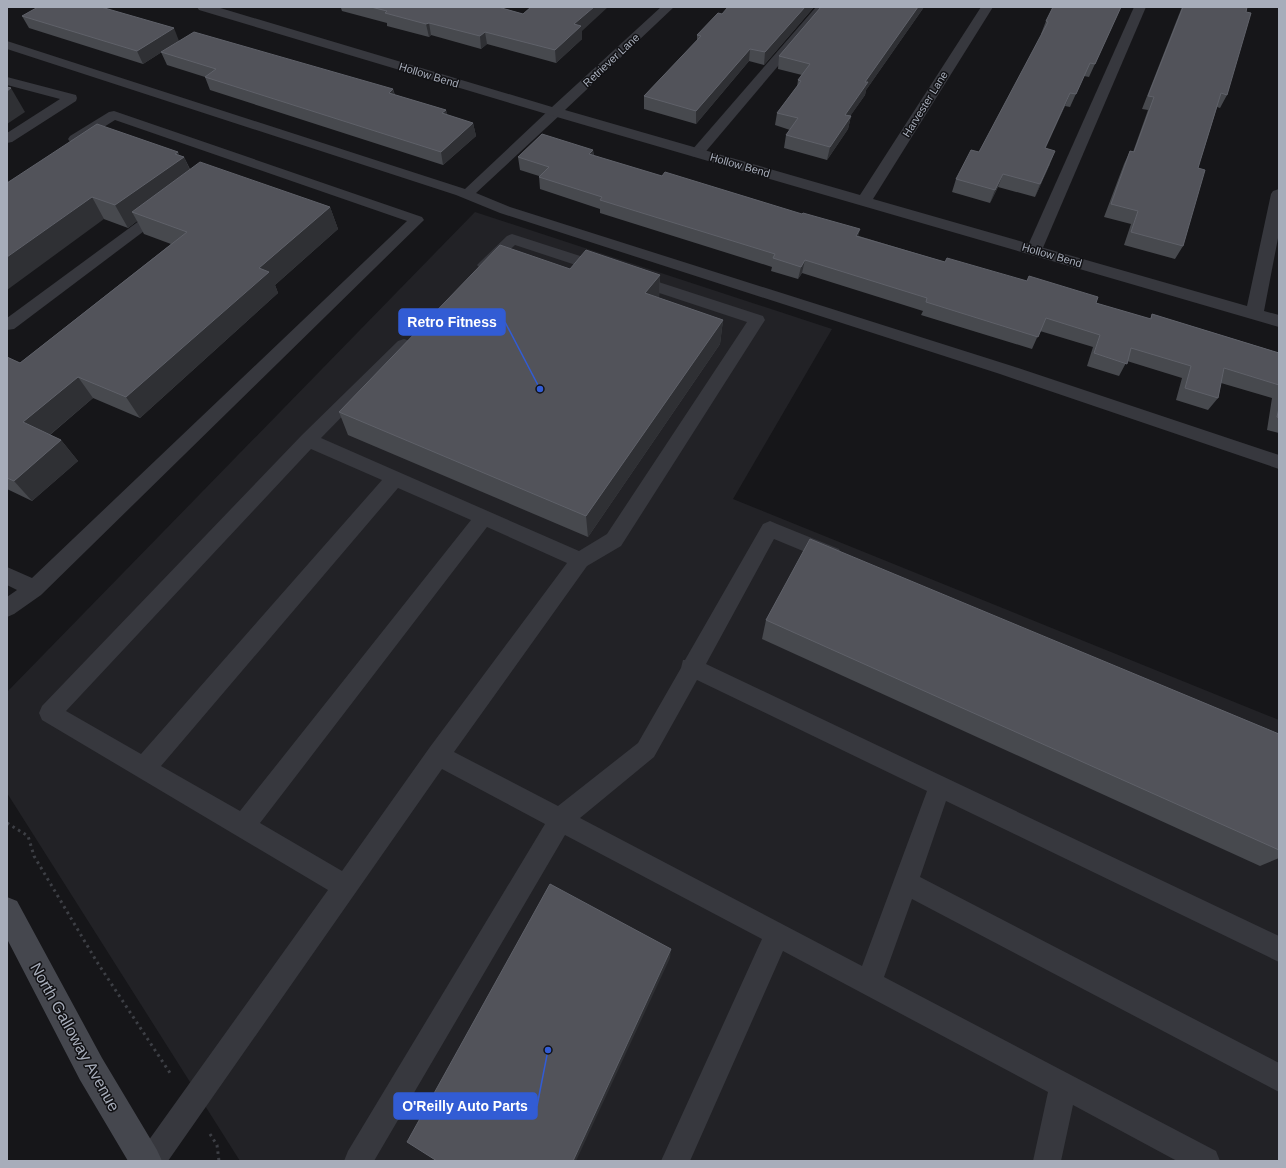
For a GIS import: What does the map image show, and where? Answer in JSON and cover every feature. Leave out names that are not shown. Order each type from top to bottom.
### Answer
[{"type":"main road","name":"North Galloway Avenue","points":[[7,911],[91,1068],[146,1161]]},
{"type":"street","name":"Hollow Bend","points":[[203,7],[555,112],[1279,321]]},
{"type":"street","name":"Retriever Lane","points":[[555,112],[668,7]]},
{"type":"street","name":"Harvester Lane","points":[[864,201],[987,7]]},
{"type":"street","points":[[1254,314],[1279,194]]},
{"type":"lane","points":[[697,153],[822,7]]},
{"type":"lane","points":[[1034,250],[1140,7]]},
{"type":"lane","points":[[7,45],[467,194],[505,210],[1006,370],[1279,462]]},
{"type":"lane","points":[[7,81],[71,98],[7,139]]},
{"type":"lane","points":[[467,194],[555,112]]},
{"type":"lane","points":[[7,608],[34,589],[417,220],[229,161],[114,114],[60,149]]},
{"type":"lane","points":[[8,325],[172,203]]},
{"type":"lane","points":[[151,1161],[438,755],[580,560],[614,540],[757,320],[512,239],[473,278]]},
{"type":"lane","points":[[345,886],[50,713],[308,440],[416,334]]},
{"type":"lane","points":[[308,440],[580,560]]},
{"type":"lane","points":[[144,768],[395,478]]},
{"type":"lane","points":[[243,826],[484,517]]},
{"type":"lane","points":[[358,1161],[561,819],[646,750],[691,667],[770,529],[850,562]]},
{"type":"lane","points":[[7,575],[34,589]]},
{"type":"lane","points":[[691,667],[1279,948]]},
{"type":"lane","points":[[438,755],[1206,1161]]},
{"type":"lane","points":[[869,982],[940,786]]},
{"type":"lane","points":[[906,883],[1279,1078]]},
{"type":"lane","points":[[675,1161],[777,934]]},
{"type":"lane","points":[[1047,1161],[1063,1085]]},
{"type":"path","points":[[7,823],[28,836],[34,856],[93,955],[217,1145],[219,1161]]},
{"type":"shaded area","points":[[475,212],[832,329],[733,499],[1279,720],[1279,1161],[240,1161],[7,793],[7,692]]},
{"type":"building","points":[[38,7],[101,7],[174,28],[137,51],[22,16]]},
{"type":"building","points":[[371,7],[498,7],[523,14],[531,7],[594,7],[574,24],[581,26],[555,50],[485,32],[480,36],[429,23],[426,24],[385,13],[387,11]]},
{"type":"building","points":[[728,7],[805,7],[765,52],[750,49],[696,111],[644,96],[701,36],[697,35],[718,13],[722,14]]},
{"type":"building","points":[[821,7],[918,7],[865,82],[868,82],[845,115],[851,116],[830,147],[786,135],[798,118],[777,113],[801,81],[798,80],[810,64],[779,56]]},
{"type":"building","points":[[1053,7],[1121,7],[1095,64],[1090,63],[1076,94],[1070,93],[1045,148],[1055,151],[1040,184],[1003,174],[995,190],[956,179],[971,150],[979,152],[1048,22],[1046,21]]},
{"type":"building","points":[[1183,7],[1247,7],[1246,12],[1251,13],[1227,95],[1221,93],[1198,168],[1205,170],[1183,246],[1131,232],[1138,211],[1111,204],[1130,151],[1134,152],[1154,97],[1148,96]]},
{"type":"building","points":[[194,32],[393,89],[389,93],[446,110],[442,113],[473,123],[441,152],[205,77],[216,69],[161,52]]},
{"type":"building","points":[[97,124],[178,152],[175,154],[184,157],[115,205],[92,197],[7,257],[7,183]]},
{"type":"building","points":[[542,134],[593,150],[589,154],[662,176],[665,172],[802,214],[803,213],[860,229],[856,236],[945,262],[947,258],[1027,281],[1029,276],[1098,297],[1096,303],[1151,319],[1152,314],[1279,353],[1279,385],[1224,368],[1218,398],[1185,388],[1191,366],[1131,348],[1127,364],[1094,353],[1100,335],[1046,318],[1038,337],[926,302],[927,298],[805,260],[801,267],[773,258],[775,254],[600,200],[602,197],[539,177],[549,167],[518,157]]},
{"type":"building","points":[[200,162],[330,207],[259,268],[269,272],[126,397],[78,377],[23,422],[61,440],[14,481],[7,478],[7,357],[20,363],[187,232],[132,212]]},
{"type":"building","points":[[500,245],[570,269],[586,250],[660,275],[645,293],[723,320],[586,516],[339,412]]},
{"type":"building","points":[[810,539],[1279,734],[1279,850],[766,620]]},
{"type":"building","points":[[550,884],[671,949],[573,1161],[437,1161],[407,1142]]},
{"type":"place","name":"Retro Fitness","points":[[540,389]]},
{"type":"place","name":"O'Reilly Auto Parts","points":[[548,1050]]}]
